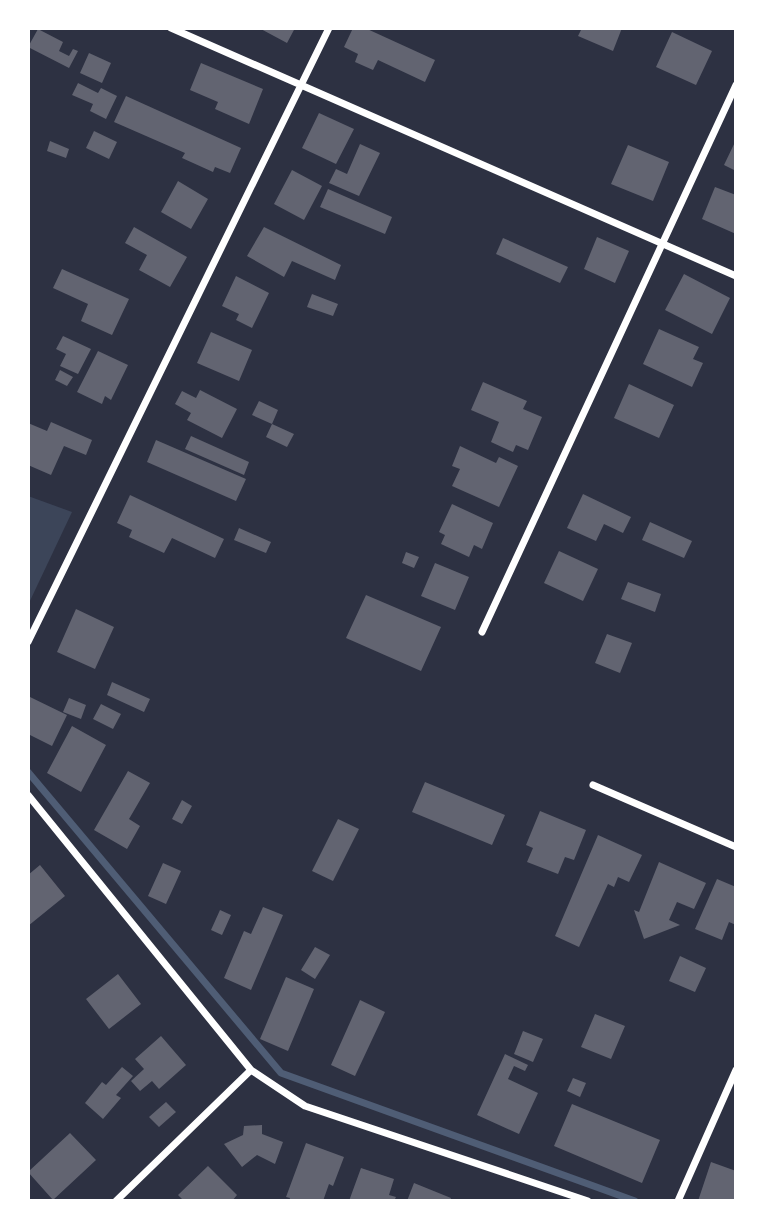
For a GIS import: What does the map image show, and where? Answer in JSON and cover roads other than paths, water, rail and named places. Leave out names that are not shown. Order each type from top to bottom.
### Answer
[{"type":"street","points":[[172,28],[736,276]]},
{"type":"street","points":[[28,642],[329,28]]},
{"type":"street","points":[[482,632],[736,85]]},
{"type":"street","points":[[593,785],[736,847]]},
{"type":"street","points":[[28,796],[251,1070],[305,1106],[588,1201]]},
{"type":"street","points":[[678,1201],[736,1069]]},
{"type":"street","points":[[116,1201],[251,1070]]},
{"type":"street","points":[[560,1201],[563,1192]]},
{"type":"waterway","points":[[28,772],[281,1073],[635,1201]]}]
